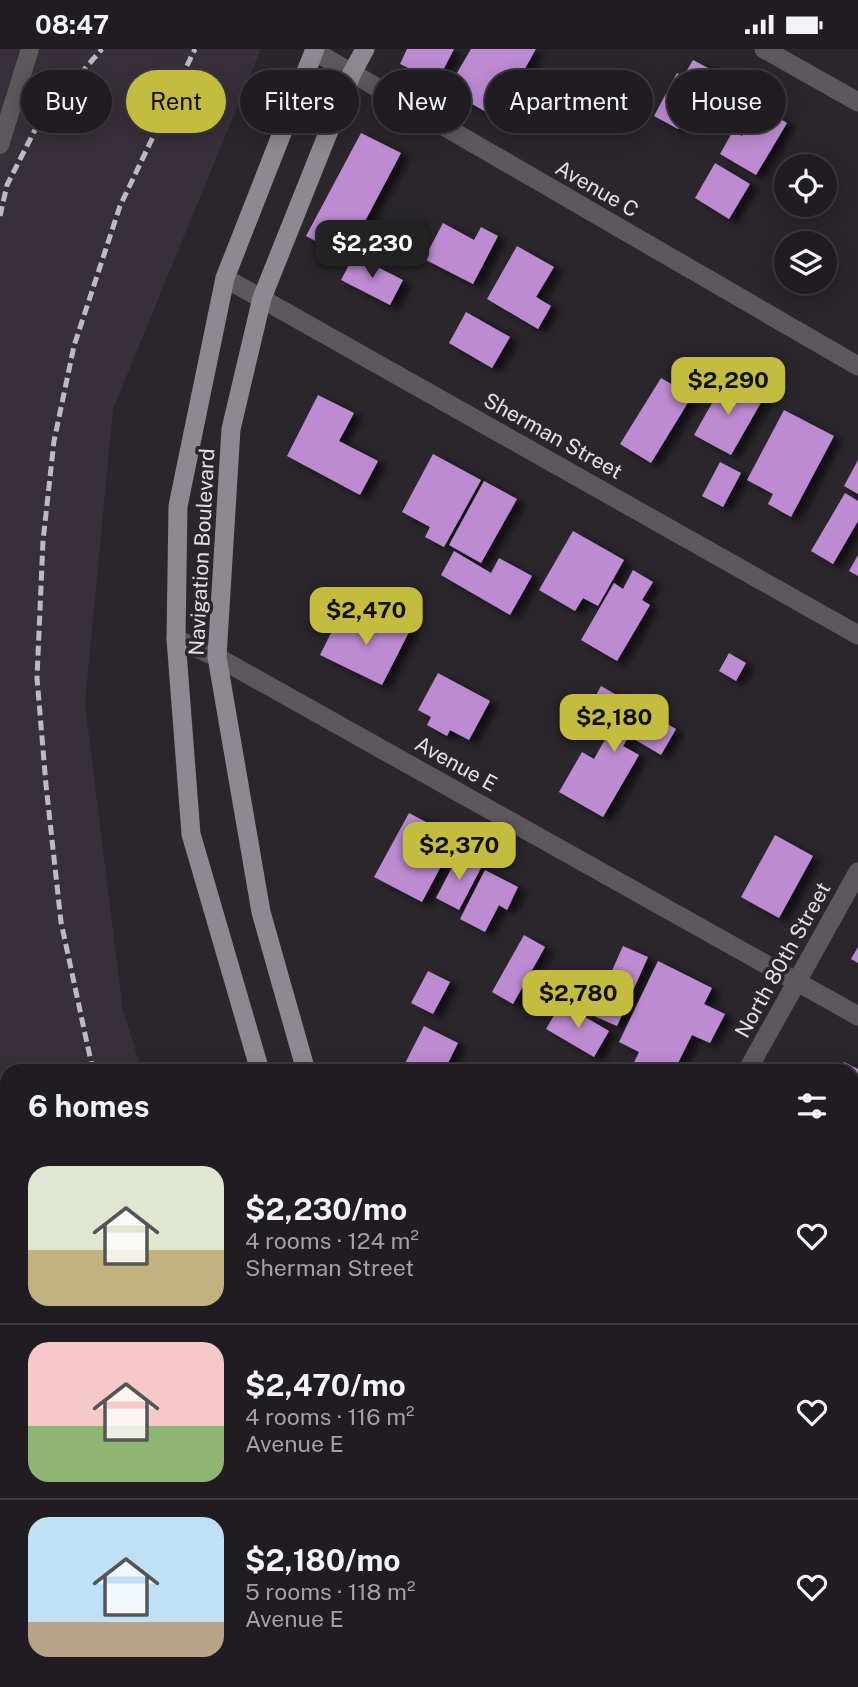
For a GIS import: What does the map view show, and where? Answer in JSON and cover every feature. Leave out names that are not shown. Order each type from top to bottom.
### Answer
[{"type":"main road","name":"Navigation Boulevard","points":[[354,70],[365,49]]},
{"type":"main road","name":"Navigation Boulevard","points":[[258,1064],[191,834],[176,639],[178,506],[225,278],[314,50]]},
{"type":"main road","name":"Navigation Boulevard","points":[[304,1064],[261,912],[217,657],[230,429],[261,298],[328,133]]},
{"type":"street","points":[[764,49],[858,102]]},
{"type":"street","name":"Avenue C","points":[[314,50],[347,70]]},
{"type":"street","name":"Avenue C","points":[[359,77],[858,366]]},
{"type":"street","name":"Sherman Street","points":[[225,278],[858,635]]},
{"type":"street","name":"Avenue E","points":[[176,639],[217,657],[858,1016]]},
{"type":"street","name":"North 80th Street","points":[[751,1064],[858,872]]},
{"type":"lane","points":[[0,145],[30,49]]},
{"type":"shaded area","points":[[0,49],[261,49],[252,70],[240,70],[240,100],[113,409],[85,704],[123,1011],[140,1064],[0,1064]]},
{"type":"building","points":[[407,49],[454,49],[443,70],[412,70],[400,64]]},
{"type":"building","points":[[471,49],[536,49],[524,70],[485,70],[485,111],[471,103],[471,70],[459,70]]},
{"type":"building","points":[[693,60],[710,69],[709,70],[687,70]]},
{"type":"building","points":[[667,92],[667,123],[654,116]]},
{"type":"building","points":[[361,133],[401,153],[346,257],[306,236]]},
{"type":"building","points":[[732,133],[742,136],[744,133],[781,133],[756,175],[720,154]]},
{"type":"building","points":[[715,163],[750,184],[729,219],[695,198]]},
{"type":"building","points":[[443,223],[474,240],[481,227],[498,236],[473,284],[424,259]]},
{"type":"building","points":[[517,246],[554,267],[536,297],[551,306],[538,329],[487,299]]},
{"type":"building","points":[[354,255],[403,280],[390,305],[341,280]]},
{"type":"building","points":[[466,312],[510,337],[492,368],[449,343]]},
{"type":"building","points":[[661,378],[692,396],[651,463],[620,444]]},
{"type":"building","points":[[726,378],[763,399],[731,455],[694,435]]},
{"type":"building","points":[[318,395],[354,413],[339,441],[378,461],[360,495],[287,456]]},
{"type":"building","points":[[784,410],[834,436],[791,517],[768,504],[773,494],[747,480]]},
{"type":"building","points":[[433,454],[481,480],[444,547],[425,537],[430,527],[402,512]]},
{"type":"building","points":[[858,460],[858,494],[844,486]]},
{"type":"building","points":[[720,462],[741,473],[723,507],[702,496]]},
{"type":"building","points":[[484,481],[517,499],[481,563],[449,545]]},
{"type":"building","points":[[845,493],[858,501],[858,521],[833,564],[811,551]]},
{"type":"building","points":[[573,531],[624,560],[598,606],[583,598],[575,611],[539,590]]},
{"type":"building","points":[[454,551],[491,573],[499,558],[532,576],[510,615],[441,575]]},
{"type":"building","points":[[858,555],[858,576],[849,571]]},
{"type":"building","points":[[633,570],[653,582],[642,600],[650,605],[617,661],[581,640],[614,583],[623,589]]},
{"type":"building","points":[[382,614],[411,628],[382,685],[320,655],[340,615],[373,631]]},
{"type":"building","points":[[729,653],[746,663],[736,681],[719,671]]},
{"type":"building","points":[[438,673],[490,701],[469,740],[450,730],[447,736],[427,725],[431,717],[418,710]]},
{"type":"building","points":[[601,686],[676,729],[661,755],[629,736],[623,746],[639,755],[603,817],[559,792],[582,752],[594,759],[612,727],[603,722],[611,708],[594,699]]},
{"type":"building","points":[[409,813],[456,838],[422,902],[374,877]]},
{"type":"building","points":[[775,835],[813,856],[779,918],[741,897]]},
{"type":"building","points":[[459,854],[482,866],[459,910],[436,898]]},
{"type":"building","points":[[485,870],[518,887],[507,910],[499,905],[485,932],[460,919]]},
{"type":"building","points":[[524,935],[545,947],[513,1004],[492,992]]},
{"type":"building","points":[[623,946],[648,957],[617,1026],[592,1015]]},
{"type":"building","points":[[858,947],[858,963],[851,959]]},
{"type":"building","points":[[658,961],[712,988],[704,1004],[725,1014],[710,1043],[692,1035],[678,1064],[633,1064],[639,1052],[619,1042]]},
{"type":"building","points":[[428,971],[450,982],[433,1014],[411,1003]]},
{"type":"building","points":[[561,1003],[609,1031],[594,1057],[546,1029]]},
{"type":"building","points":[[424,1026],[458,1043],[448,1064],[405,1064]]},
{"type":"railway","points":[[0,216],[7,185],[40,120],[102,49]]},
{"type":"railway","points":[[91,1064],[61,922],[46,785],[37,678],[43,541],[54,441],[74,346],[120,206],[195,49]]}]
